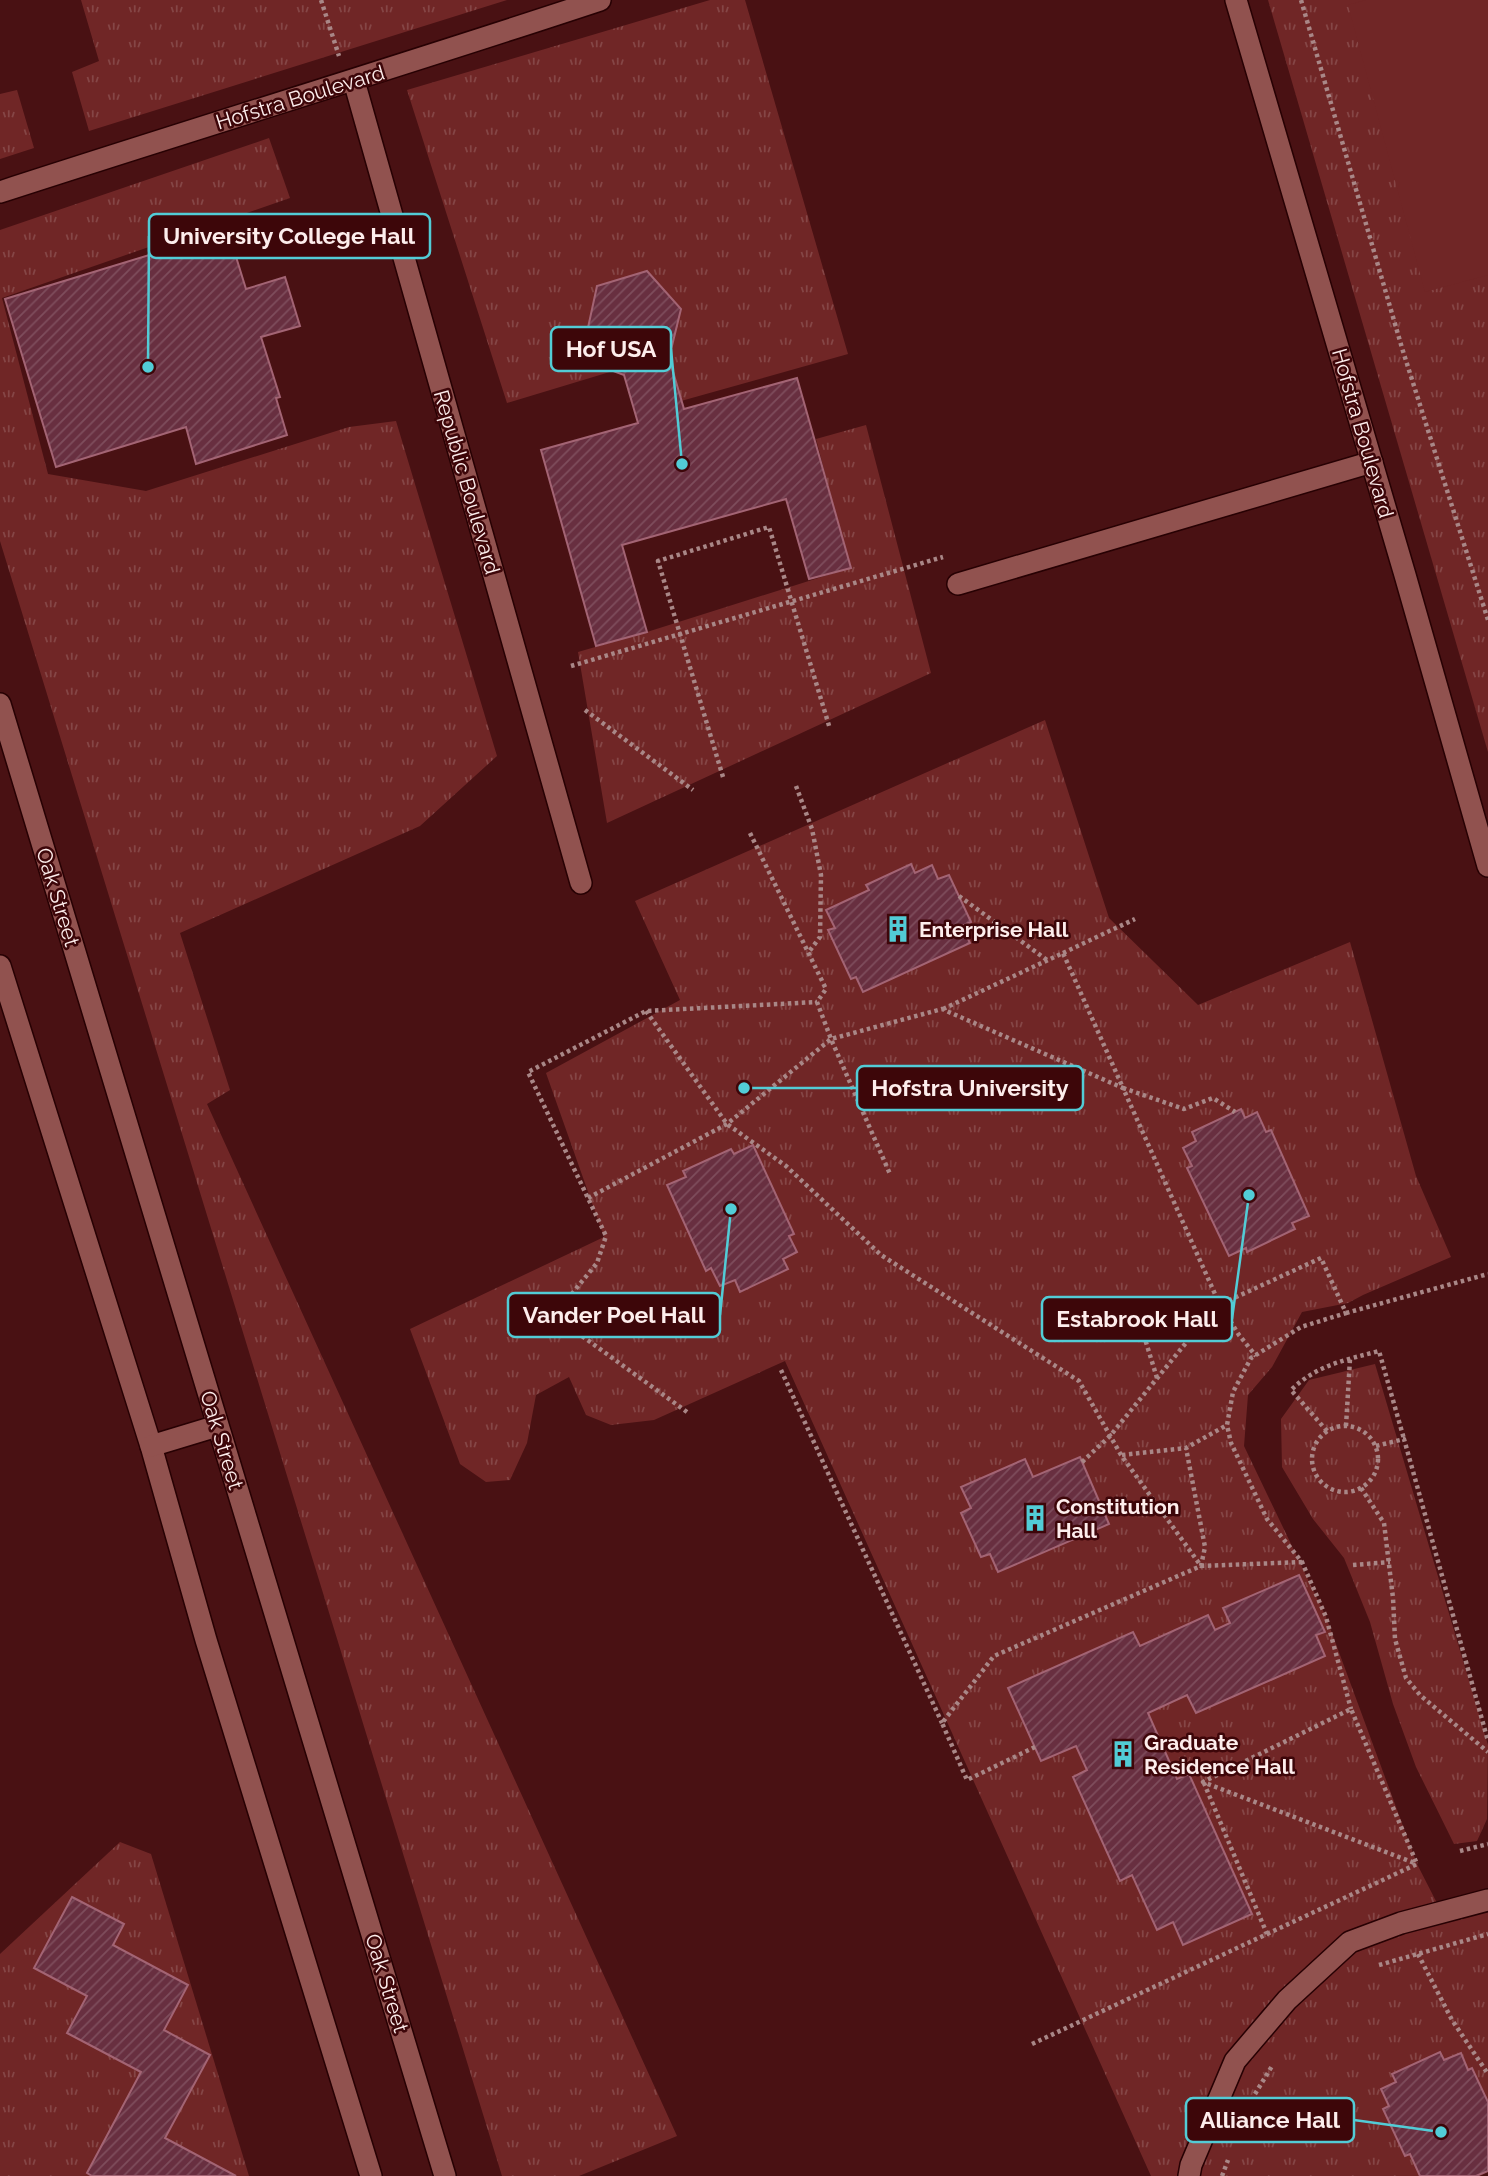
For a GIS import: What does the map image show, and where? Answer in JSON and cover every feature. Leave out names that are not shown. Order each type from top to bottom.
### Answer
[{"type":"street","name":"Hofstra Boulevard","points":[[0,192],[351,82],[600,0]]},
{"type":"street","name":"Hofstra Boulevard","points":[[1236,0],[1488,866]]},
{"type":"street","name":"Republic Boulevard","points":[[351,82],[582,883]]},
{"type":"street","points":[[958,584],[1372,462]]},
{"type":"street","name":"Oak Street","points":[[0,704],[445,2176]]},
{"type":"street","points":[[0,966],[151,1446],[206,1640],[371,2176]]},
{"type":"street","points":[[151,1446],[217,1426]]},
{"type":"street","points":[[1189,2176],[1235,2061],[1287,2000],[1350,1942],[1401,1923],[1488,1900]]},
{"type":"path","points":[[321,0],[351,82]]},
{"type":"path","points":[[1301,0],[1402,348],[1488,620]]},
{"type":"path","points":[[723,777],[658,561],[769,527],[830,729]]},
{"type":"path","points":[[572,666],[950,555]]},
{"type":"path","points":[[585,710],[693,790]]},
{"type":"path","points":[[796,786],[812,829],[821,875],[820,937],[808,953]]},
{"type":"path","points":[[750,833],[826,989],[817,1002]]},
{"type":"path","points":[[959,895],[1047,960]]},
{"type":"path","points":[[588,1198],[727,1124],[831,1040],[942,1009],[1135,919]]},
{"type":"path","points":[[1063,953],[1219,1303],[1256,1356]]},
{"type":"path","points":[[687,1412],[564,1323],[570,1296],[597,1263],[606,1236],[528,1072],[646,1011],[817,1002]]},
{"type":"path","points":[[817,1002],[890,1174]]},
{"type":"path","points":[[942,1009],[1123,1088],[1184,1109],[1213,1098],[1235,1112]]},
{"type":"path","points":[[646,1011],[727,1124],[786,1166],[881,1255],[1079,1381],[1121,1455],[1200,1566]]},
{"type":"path","points":[[1157,1378],[1145,1339],[1321,1258],[1346,1312]]},
{"type":"path","points":[[1417,1864],[1352,1709],[1326,1617],[1302,1562],[1267,1519],[1231,1443],[1227,1425],[1233,1392],[1251,1358],[1301,1327],[1346,1312],[1488,1274]]},
{"type":"path","points":[[1082,1462],[1110,1436],[1219,1303]]},
{"type":"path","points":[[1327,1431],[1291,1390],[1306,1376],[1325,1366],[1379,1351],[1488,1741]]},
{"type":"path","points":[[1346,1426],[1350,1359]]},
{"type":"path","points":[[782,1370],[967,1780],[1035,1747]]},
{"type":"path","points":[[1121,1455],[1186,1448],[1227,1425]]},
{"type":"path","points":[[1346,1426],[1355,1427],[1371,1438],[1376,1446],[1377,1465],[1374,1474],[1361,1488],[1341,1492],[1322,1483],[1316,1475],[1312,1455],[1315,1445],[1327,1431],[1346,1426]]},
{"type":"path","points":[[1376,1446],[1404,1438]]},
{"type":"path","points":[[1186,1448],[1205,1547],[1200,1566]]},
{"type":"path","points":[[1361,1488],[1384,1523],[1390,1562],[1395,1639],[1406,1678],[1420,1695],[1488,1752]]},
{"type":"path","points":[[942,1723],[994,1656],[1200,1566],[1302,1562]]},
{"type":"path","points":[[1353,1565],[1390,1562]]},
{"type":"path","points":[[1203,1782],[1352,1709]]},
{"type":"path","points":[[1203,1782],[1417,1864]]},
{"type":"path","points":[[1203,1782],[1267,1934]]},
{"type":"path","points":[[1460,1851],[1488,1844]]},
{"type":"path","points":[[1032,2044],[1417,1864]]},
{"type":"path","points":[[1368,1968],[1488,1934]]},
{"type":"path","points":[[1417,1954],[1452,2020],[1488,2074]]},
{"type":"path","points":[[1253,2099],[1278,2056]]},
{"type":"path","points":[[1222,2176],[1230,2154]]},
{"type":"green space","points":[[81,0],[507,0],[89,131],[72,72],[99,61]]},
{"type":"green space","points":[[710,0],[745,0],[848,354],[681,401],[669,358],[681,309],[647,271],[597,286],[587,337],[613,371],[507,403],[407,90]]},
{"type":"green space","points":[[1268,0],[1488,0],[1488,752]]},
{"type":"green space","points":[[1366,0],[1488,0],[1488,275],[1425,292],[1348,5]]},
{"type":"green space","points":[[17,90],[34,148],[0,159],[0,94]]},
{"type":"green space","points":[[269,138],[290,198],[2,298],[48,474],[146,491],[349,427],[396,421],[497,756],[420,826],[180,933],[230,1090],[207,1104],[677,2136],[579,2176],[502,2176],[0,541],[0,230]]},
{"type":"green space","points":[[866,425],[931,673],[607,823],[578,652],[850,568],[816,439]]},
{"type":"green space","points":[[1045,720],[1109,918],[1198,1005],[1350,942],[1416,1176],[1451,1257],[1348,1303],[1302,1312],[1272,1367],[1248,1395],[1244,1446],[1326,1617],[1417,1864],[1441,1911],[1488,1902],[1488,2172],[1480,2176],[1151,2176],[785,1361],[654,1420],[611,1425],[586,1415],[569,1377],[536,1395],[527,1443],[510,1480],[486,1482],[460,1464],[410,1329],[604,1237],[546,1073],[680,1000],[635,901]]},
{"type":"green space","points":[[1375,1364],[1488,1745],[1487,1819],[1477,1841],[1454,1844],[1416,1767],[1393,1704],[1370,1622],[1344,1558],[1313,1519],[1282,1467],[1281,1419],[1309,1380]]},
{"type":"green space","points":[[120,1842],[151,1854],[249,2176],[0,2176],[0,1954]]},
{"type":"building","points":[[228,231],[246,289],[285,277],[300,326],[261,337],[280,397],[276,398],[287,435],[196,464],[186,427],[56,467],[5,299]]},
{"type":"building","points":[[647,271],[681,309],[669,358],[684,409],[797,378],[851,568],[809,579],[786,499],[622,545],[647,632],[596,646],[541,450],[638,423],[624,375],[613,371],[586,337],[597,286]]},
{"type":"building","name":"Enterprise Hall","points":[[911,864],[915,873],[932,865],[938,879],[949,875],[971,922],[962,926],[970,943],[863,992],[856,977],[851,979],[828,930],[835,928],[826,910],[869,890],[866,885]]},
{"type":"building","points":[[1241,1109],[1245,1118],[1257,1112],[1266,1132],[1271,1130],[1309,1216],[1292,1223],[1295,1229],[1247,1252],[1246,1248],[1229,1256],[1187,1168],[1192,1166],[1183,1148],[1196,1141],[1192,1132]]},
{"type":"building","points":[[753,1145],[794,1234],[789,1236],[797,1252],[783,1259],[788,1269],[740,1292],[735,1280],[720,1286],[711,1268],[706,1271],[667,1185],[686,1177],[683,1171],[731,1149],[734,1154]]},
{"type":"building","name":"Constitution Hall","points":[[1080,1457],[1109,1524],[998,1572],[990,1554],[981,1557],[961,1513],[971,1508],[961,1487],[1025,1459],[1033,1477]]},
{"type":"building","name":"Graduate Residence Hall","points":[[1299,1575],[1325,1632],[1316,1635],[1325,1656],[1196,1713],[1187,1695],[1148,1713],[1177,1779],[1189,1774],[1252,1914],[1183,1945],[1173,1922],[1157,1930],[1132,1875],[1120,1881],[1073,1777],[1087,1770],[1076,1746],[1041,1761],[1008,1688],[1133,1632],[1140,1646],[1208,1615],[1215,1630],[1230,1623],[1223,1608]]},
{"type":"building","points":[[72,1897],[124,1924],[113,1945],[188,1985],[164,2030],[210,2055],[165,2138],[236,2176],[92,2176],[87,2173],[141,2072],[67,2033],[87,1996],[34,1968]]},
{"type":"building","points":[[1440,2052],[1444,2060],[1461,2053],[1468,2070],[1472,2068],[1488,2102],[1488,2171],[1476,2176],[1420,2176],[1410,2154],[1405,2156],[1383,2109],[1389,2106],[1381,2089],[1396,2082],[1392,2074]]},
{"type":"place","name":"University College Hall","points":[[148,367]]},
{"type":"place","name":"Hof USA","points":[[682,464]]},
{"type":"place","name":"Enterprise Hall","points":[[898,929]]},
{"type":"place","name":"Hofstra University","points":[[744,1088]]},
{"type":"place","name":"Estabrook Hall","points":[[1249,1195]]},
{"type":"place","name":"Vander Poel Hall","points":[[731,1209]]},
{"type":"place","name":"Constitution Hall","points":[[1035,1518]]},
{"type":"place","name":"Graduate Residence Hall","points":[[1123,1754]]},
{"type":"place","name":"Alliance Hall","points":[[1441,2132]]}]
